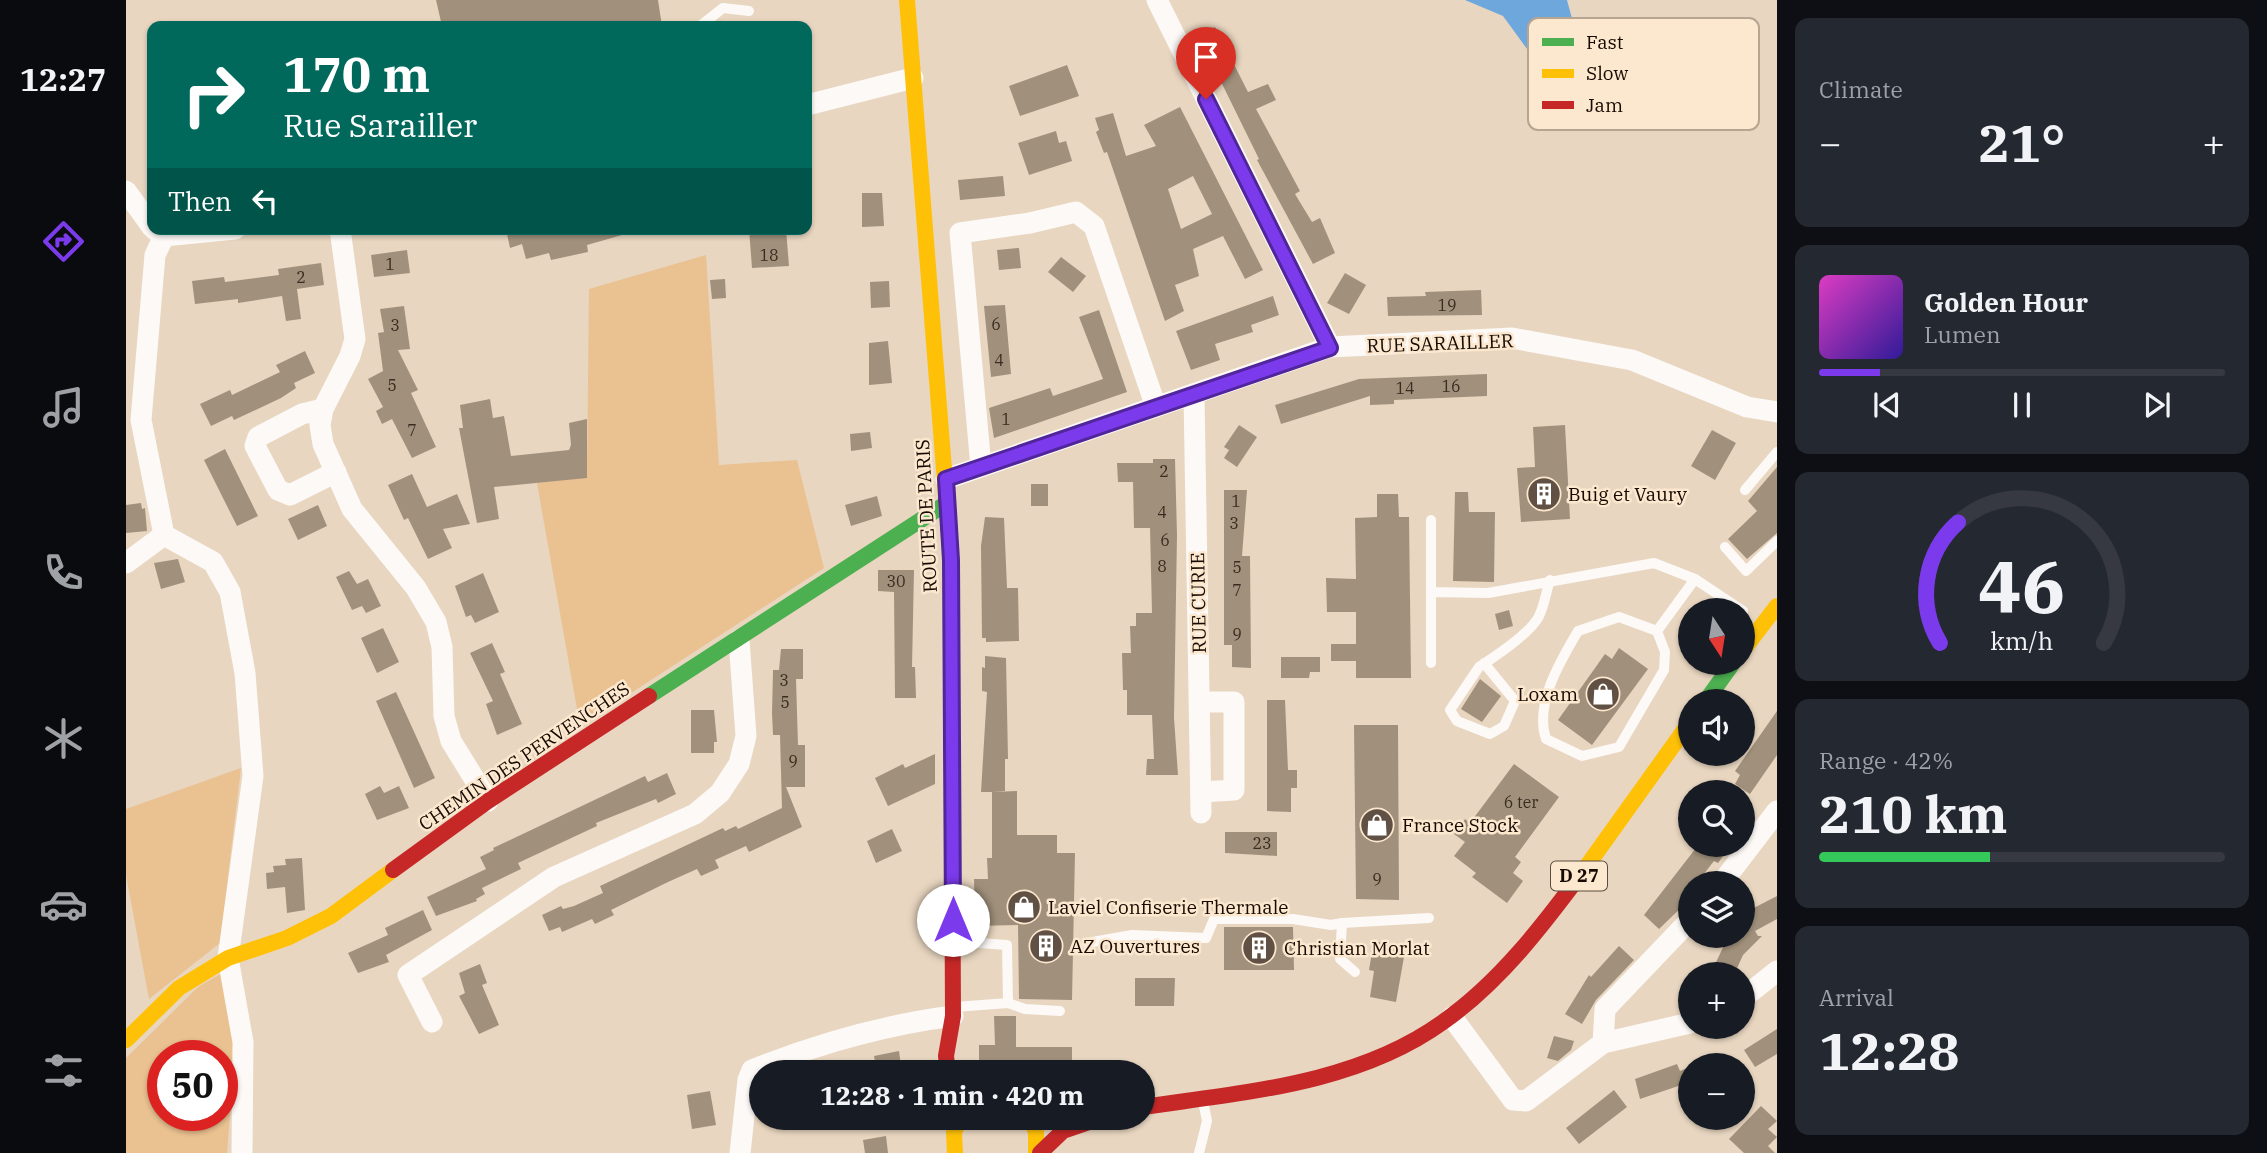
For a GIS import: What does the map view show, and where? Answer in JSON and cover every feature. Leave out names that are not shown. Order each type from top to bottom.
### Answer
[{"type":"main road","name":"ROUTE DE PARIS","points":[[907,0],[951,560],[953,942],[952,1018],[946,1060]]},
{"type":"main road","name":"CHEMIN DES PERVENCHES","points":[[126,1040],[178,988],[228,958],[287,938],[331,916],[488,801],[947,503]]},
{"type":"main road","points":[[1755,641],[1770,629],[1777,606]]},
{"type":"main road","name":"D 27","points":[[1155,1105],[1320,1078],[1378,1059],[1452,1017],[1505,971],[1545,923],[1678,739]]},
{"type":"main road","name":"ROUTE DE PARIS","points":[[952,1018],[962,1060]]},
{"type":"main road","points":[[955,1130],[955,1153]]},
{"type":"main road","points":[[1035,1130],[1038,1153]]},
{"type":"main road","points":[[1038,1153],[1066,1130]]},
{"type":"street","points":[[1157,0],[1330,348]]},
{"type":"street","points":[[812,104],[913,78]]},
{"type":"street","points":[[126,191],[147,218]]},
{"type":"street","points":[[981,467],[960,233],[1030,223],[1076,212],[1094,226],[1156,407]]},
{"type":"street","points":[[157,235],[141,420],[164,535],[213,562],[225,582],[230,592],[245,673],[253,776],[228,958],[243,1042],[242,1153]]},
{"type":"street","points":[[341,235],[355,340],[350,356],[323,409],[323,444],[352,509],[416,588],[436,622],[442,647],[444,716],[451,741],[488,801]]},
{"type":"street","name":"RUE SARAILLER","points":[[946,479],[1330,348],[1512,338],[1632,360],[1747,407],[1777,412]]},
{"type":"street","name":"RUE CURIE","points":[[1194,394],[1199,702],[1201,803],[1234,790],[1234,702],[1199,702]]},
{"type":"street","points":[[323,409],[302,414],[258,437],[255,446],[278,490],[290,495],[336,472]]},
{"type":"street","points":[[126,563],[164,535]]},
{"type":"street","points":[[432,1022],[408,975],[554,877],[695,814],[720,793],[739,764],[746,736],[738,640]]},
{"type":"street","points":[[1731,871],[1777,811]]},
{"type":"street","points":[[1603,1043],[1605,1009],[1678,933]]},
{"type":"street","points":[[1755,988],[1777,971]]},
{"type":"street","points":[[1452,1017],[1513,1100],[1518,1102],[1526,1101],[1603,1043],[1678,1026]]},
{"type":"street","points":[[740,1153],[748,1080],[752,1070],[813,1046],[918,1020],[952,1018]]},
{"type":"lane","points":[[706,21],[723,8],[749,11]]},
{"type":"lane","points":[[1745,490],[1777,452]]},
{"type":"lane","points":[[1431,520],[1432,663]]},
{"type":"lane","points":[[1725,547],[1746,571],[1777,541]]},
{"type":"lane","points":[[1431,592],[1488,593],[1654,563],[1695,579],[1724,598]]},
{"type":"lane","points":[[1657,631],[1695,579]]},
{"type":"lane","points":[[1484,663],[1516,701],[1504,726],[1490,734],[1457,721],[1450,710],[1484,663],[1538,618],[1550,580]]},
{"type":"lane","points":[[1619,617],[1657,631],[1665,652],[1664,670],[1619,747],[1583,756],[1546,738],[1541,726],[1543,712],[1560,662],[1578,631],[1619,617]]},
{"type":"lane","points":[[1755,619],[1770,629]]},
{"type":"lane","points":[[1087,943],[1132,935],[1206,938],[1214,919],[1293,919],[1331,925],[1429,918]]},
{"type":"lane","points":[[1342,923],[1340,959],[1355,972]]},
{"type":"lane","points":[[953,942],[1007,945],[1008,1003]]},
{"type":"lane","points":[[952,1018],[1008,1003],[1025,1009],[1060,1011]]},
{"type":"lane","points":[[1197,1152],[1207,1121],[1203,1098]]},
{"type":"shaded area","points":[[706,255],[719,465],[797,460],[824,568],[580,726],[537,483],[587,477],[589,289]]},
{"type":"shaded area","points":[[241,768],[220,943],[149,999],[126,875],[126,809]]},
{"type":"shaded area","points":[[222,973],[236,1040],[147,1040],[147,1131],[229,1131],[227,1153],[126,1153],[126,1058],[198,987]]},
{"type":"water","points":[[1465,0],[1567,0],[1572,18],[1528,18],[1528,50],[1503,16]]},
{"type":"building","points":[[436,0],[658,0],[661,21],[441,21]]},
{"type":"building","points":[[1215,27],[1248,92],[1268,84],[1276,100],[1256,109],[1300,191],[1295,194],[1312,222],[1320,218],[1335,253],[1313,264],[1257,160],[1259,159],[1198,35]]},
{"type":"building","points":[[1067,65],[1079,96],[1020,116],[1009,86]]},
{"type":"building","points":[[1180,107],[1263,270],[1245,279],[1223,236],[1193,249],[1199,276],[1175,285],[1184,311],[1165,321],[1107,152],[1104,153],[1096,132],[1099,130],[1095,118],[1113,113],[1126,156],[1156,146],[1144,125]],"holes":[[[1193,176],[1212,214],[1181,229],[1168,189]]]},
{"type":"building","points":[[1056,131],[1059,143],[1066,141],[1072,161],[1029,175],[1018,143]]},
{"type":"building","points":[[1003,176],[1005,196],[960,200],[958,180]]},
{"type":"building","points":[[862,193],[882,193],[884,226],[862,227]]},
{"type":"building","points":[[507,235],[622,235],[587,245],[588,252],[551,260],[549,253],[526,259],[522,244],[510,248]]},
{"type":"building","points":[[749,235],[786,235],[789,266],[752,268]]},
{"type":"building","points":[[1019,248],[1021,268],[999,270],[997,250]]},
{"type":"building","points":[[407,250],[410,273],[374,277],[371,255]]},
{"type":"building","points":[[1061,257],[1086,276],[1073,292],[1048,272]]},
{"type":"building","points":[[321,263],[324,285],[297,289],[301,319],[286,321],[282,296],[238,303],[238,299],[195,304],[192,281],[224,277],[225,282],[279,275],[278,269]]},
{"type":"building","points":[[1345,273],[1366,285],[1349,314],[1327,303]]},
{"type":"building","points":[[725,279],[726,298],[712,299],[710,280]]},
{"type":"building","points":[[889,281],[890,307],[871,308],[870,282]]},
{"type":"building","points":[[1481,290],[1482,315],[1388,316],[1387,297],[1426,296],[1425,292]]},
{"type":"building","points":[[1273,296],[1279,315],[1251,325],[1253,332],[1215,344],[1220,360],[1191,370],[1176,331]]},
{"type":"building","points":[[1005,305],[1011,374],[991,377],[984,306]]},
{"type":"building","points":[[404,306],[410,349],[398,350],[418,390],[411,393],[436,447],[412,458],[392,419],[382,424],[376,411],[383,407],[368,379],[383,371],[378,333],[384,332],[380,309]]},
{"type":"building","points":[[1099,310],[1127,392],[994,438],[989,408],[1050,388],[1053,396],[1103,379],[1079,317]]},
{"type":"building","points":[[888,341],[892,383],[869,385],[869,343]]},
{"type":"building","points":[[305,351],[315,373],[294,383],[296,388],[281,398],[234,420],[232,416],[211,426],[200,404],[230,390],[232,395],[280,372],[276,365]]},
{"type":"building","points":[[1487,374],[1487,396],[1394,400],[1394,404],[1370,405],[1370,396],[1281,424],[1275,405],[1359,379]]},
{"type":"building","points":[[490,399],[493,418],[504,416],[511,456],[569,450],[569,423],[587,419],[587,478],[494,487],[499,519],[477,523],[459,428],[463,428],[460,405]]},
{"type":"building","points":[[1239,425],[1257,437],[1237,467],[1224,458],[1229,450],[1224,447]]},
{"type":"building","name":"Buig et Vaury","points":[[1565,425],[1570,519],[1521,522],[1517,468],[1535,467],[1533,427]]},
{"type":"building","points":[[1712,430],[1736,443],[1715,480],[1691,466]]},
{"type":"building","points":[[870,432],[872,448],[851,451],[850,434]]},
{"type":"building","points":[[225,449],[258,516],[237,526],[204,460]]},
{"type":"building","points":[[1153,459],[1175,459],[1177,535],[1174,718],[1178,775],[1146,775],[1147,759],[1154,759],[1152,715],[1127,715],[1127,690],[1123,690],[1122,653],[1131,653],[1130,626],[1136,626],[1136,613],[1152,613],[1150,528],[1134,528],[1133,482],[1118,482],[1117,463],[1153,463]]},
{"type":"building","points":[[1777,467],[1777,533],[1747,559],[1728,539],[1757,511],[1748,501]]},
{"type":"building","points":[[412,474],[427,507],[457,494],[470,524],[443,529],[452,548],[428,559],[408,518],[404,520],[388,485]]},
{"type":"building","points":[[1031,484],[1048,484],[1048,506],[1031,506]]},
{"type":"building","points":[[1224,490],[1247,490],[1242,556],[1250,556],[1251,668],[1232,667],[1232,645],[1224,645]]},
{"type":"building","points":[[1455,492],[1468,492],[1469,512],[1495,512],[1494,582],[1453,581]]},
{"type":"building","points":[[1377,494],[1398,494],[1399,517],[1409,517],[1411,678],[1356,678],[1356,661],[1331,661],[1331,644],[1356,644],[1356,612],[1327,612],[1326,578],[1356,579],[1355,518],[1377,517]]},
{"type":"building","points":[[877,496],[882,516],[851,526],[845,505]]},
{"type":"building","points":[[141,503],[142,509],[145,508],[147,531],[126,533],[126,505]]},
{"type":"building","points":[[318,505],[327,526],[298,540],[288,519]]},
{"type":"building","points":[[985,517],[1004,518],[1007,588],[1018,588],[1019,641],[986,642],[986,638],[982,638],[981,546]]},
{"type":"building","points":[[178,559],[185,582],[161,589],[154,563]]},
{"type":"building","points":[[878,570],[914,570],[912,667],[915,667],[916,698],[895,698],[894,592],[878,591]]},
{"type":"building","points":[[349,571],[357,584],[368,579],[381,606],[366,613],[362,606],[352,610],[336,577]]},
{"type":"building","points":[[483,573],[499,612],[475,623],[471,615],[466,617],[455,586]]},
{"type":"building","points":[[1509,610],[1513,626],[1499,630],[1495,614]]},
{"type":"building","points":[[383,628],[399,662],[377,673],[361,638]]},
{"type":"building","points":[[492,643],[505,672],[500,674],[522,724],[497,735],[486,704],[493,701],[470,653]]},
{"type":"building","name":"Loxam","points":[[1619,648],[1648,669],[1592,745],[1558,720],[1605,654],[1612,659]]},
{"type":"building","points":[[781,649],[803,649],[803,679],[796,679],[798,745],[805,745],[805,787],[786,787],[802,827],[749,852],[746,846],[715,860],[719,868],[701,876],[697,869],[668,882],[611,910],[614,915],[595,924],[592,919],[562,932],[560,927],[549,931],[542,915],[561,906],[563,909],[574,906],[603,893],[600,886],[723,828],[725,831],[736,826],[738,829],[782,808],[780,735],[773,735],[772,713],[773,670],[779,670]]},
{"type":"building","points":[[985,656],[1006,658],[1008,759],[1005,759],[1005,792],[981,792],[987,692],[982,691]]},
{"type":"building","points":[[1281,657],[1320,657],[1320,672],[1310,672],[1309,678],[1281,678]]},
{"type":"building","points":[[1480,679],[1501,696],[1482,722],[1461,709]]},
{"type":"building","points":[[396,692],[435,778],[414,788],[376,701]]},
{"type":"building","points":[[1267,700],[1285,700],[1288,770],[1297,770],[1297,788],[1291,788],[1291,812],[1267,811]]},
{"type":"building","points":[[691,710],[714,710],[717,742],[714,742],[714,753],[691,753]]},
{"type":"building","points":[[1777,711],[1777,755],[1755,787],[1755,780],[1737,780],[1740,775],[1735,771],[1738,766],[1755,766],[1755,742]]},
{"type":"building","points":[[1354,725],[1398,725],[1399,900],[1356,899]]},
{"type":"building","points":[[935,754],[935,784],[888,806],[875,778],[903,764],[905,768]]},
{"type":"building","points":[[1514,764],[1559,797],[1515,857],[1521,862],[1513,873],[1523,881],[1507,903],[1472,877],[1476,873],[1454,856],[1465,842],[1454,834],[1465,819],[1470,823]]},
{"type":"building","points":[[667,773],[676,794],[658,803],[656,799],[596,823],[597,826],[518,863],[521,869],[482,888],[485,894],[476,899],[477,901],[436,916],[427,897],[486,869],[480,857],[494,850],[493,848],[645,776],[648,782]]},
{"type":"building","points":[[380,786],[384,793],[399,786],[409,808],[377,820],[365,794]]},
{"type":"building","points":[[1017,791],[1017,835],[1057,835],[1057,853],[1075,853],[1072,1000],[1019,999],[1018,925],[975,926],[974,879],[988,879],[987,858],[992,858],[992,792]]},
{"type":"building","points":[[892,829],[902,851],[876,863],[867,841]]},
{"type":"building","points":[[1225,832],[1277,832],[1277,856],[1225,853]]},
{"type":"building","points":[[1689,857],[1722,857],[1718,863],[1714,861],[1706,871],[1678,871]]},
{"type":"building","points":[[302,858],[305,910],[287,913],[285,887],[267,889],[266,873],[274,872],[273,866],[286,865],[285,859]]},
{"type":"building","points":[[1678,871],[1678,911],[1659,929],[1644,915]]},
{"type":"building","points":[[1777,896],[1777,919],[1755,931],[1755,907]]},
{"type":"building","points":[[423,910],[432,930],[386,955],[389,962],[358,973],[348,953],[388,935],[385,928]]},
{"type":"building","name":"Christian Morlat","points":[[1224,927],[1293,927],[1294,970],[1224,970]]},
{"type":"building","points":[[1755,931],[1758,936],[1762,936],[1755,943]]},
{"type":"building","points":[[1378,942],[1396,945],[1395,955],[1404,957],[1396,1002],[1370,997],[1374,971],[1369,970],[1372,952],[1376,952]]},
{"type":"building","points":[[1619,946],[1634,960],[1596,1000],[1582,1024],[1565,1014],[1589,975],[1591,977]]},
{"type":"building","points":[[1723,948],[1750,948],[1740,962],[1716,962]]},
{"type":"building","points":[[480,964],[487,983],[482,985],[499,1025],[479,1034],[459,996],[465,993],[459,973]]},
{"type":"building","points":[[1135,978],[1175,978],[1174,1006],[1135,1006]]},
{"type":"building","points":[[994,1016],[1016,1016],[1016,1047],[1072,1047],[1072,1060],[979,1060],[979,1045],[995,1045]]},
{"type":"building","points":[[1777,1029],[1777,1054],[1755,1067],[1755,1053],[1746,1053],[1744,1050]]},
{"type":"building","points":[[1554,1036],[1574,1041],[1571,1050],[1558,1061],[1547,1058]]},
{"type":"building","points":[[899,1051],[900,1060],[875,1060],[874,1056]]},
{"type":"building","points":[[1677,1064],[1678,1066],[1678,1086],[1640,1099],[1635,1079]]},
{"type":"building","points":[[1614,1090],[1627,1107],[1579,1144],[1566,1128]]},
{"type":"building","points":[[710,1091],[716,1125],[692,1129],[687,1095]]},
{"type":"building","points":[[1761,1106],[1777,1121],[1768,1129],[1777,1137],[1768,1146],[1775,1153],[1744,1153],[1729,1139],[1738,1130],[1755,1130],[1755,1112]]},
{"type":"building","points":[[886,1136],[888,1153],[865,1153],[863,1140]]},
{"type":"traffic: fast","points":[[649,696],[947,503]]},
{"type":"traffic: fast","points":[[1714,689],[1724,676]]},
{"type":"traffic: slow","points":[[907,0],[946,495]]},
{"type":"traffic: slow","points":[[1755,634],[1777,606]]},
{"type":"traffic: slow","points":[[1584,870],[1678,739]]},
{"type":"traffic: slow","points":[[126,1040],[179,988],[228,958],[287,938],[331,916],[393,870]]},
{"type":"traffic: slow","points":[[955,1130],[955,1153]]},
{"type":"traffic: slow","points":[[1035,1130],[1036,1153]]},
{"type":"traffic: jam","points":[[946,495],[951,560],[953,1016],[946,1060]]},
{"type":"traffic: jam","points":[[393,870],[488,801],[649,696]]},
{"type":"traffic: jam","points":[[1155,1105],[1299,1082],[1337,1072],[1410,1043],[1464,1006],[1502,971],[1584,870]]},
{"type":"traffic: jam","points":[[1040,1153],[1066,1130]]},
{"type":"place","name":"Buig et Vaury","points":[[1544,494]]},
{"type":"place","name":"Loxam","points":[[1603,694]]},
{"type":"place","name":"France Stock","points":[[1377,825]]},
{"type":"place","name":"Laviel Confiserie Thermale","points":[[1024,907]]},
{"type":"place","name":"AZ Ouvertures","points":[[1046,946]]},
{"type":"place","name":"Christian Morlat","points":[[1259,948]]},
{"type":"route","points":[[953,920],[951,560],[946,479],[1330,348],[1206,99]]}]
